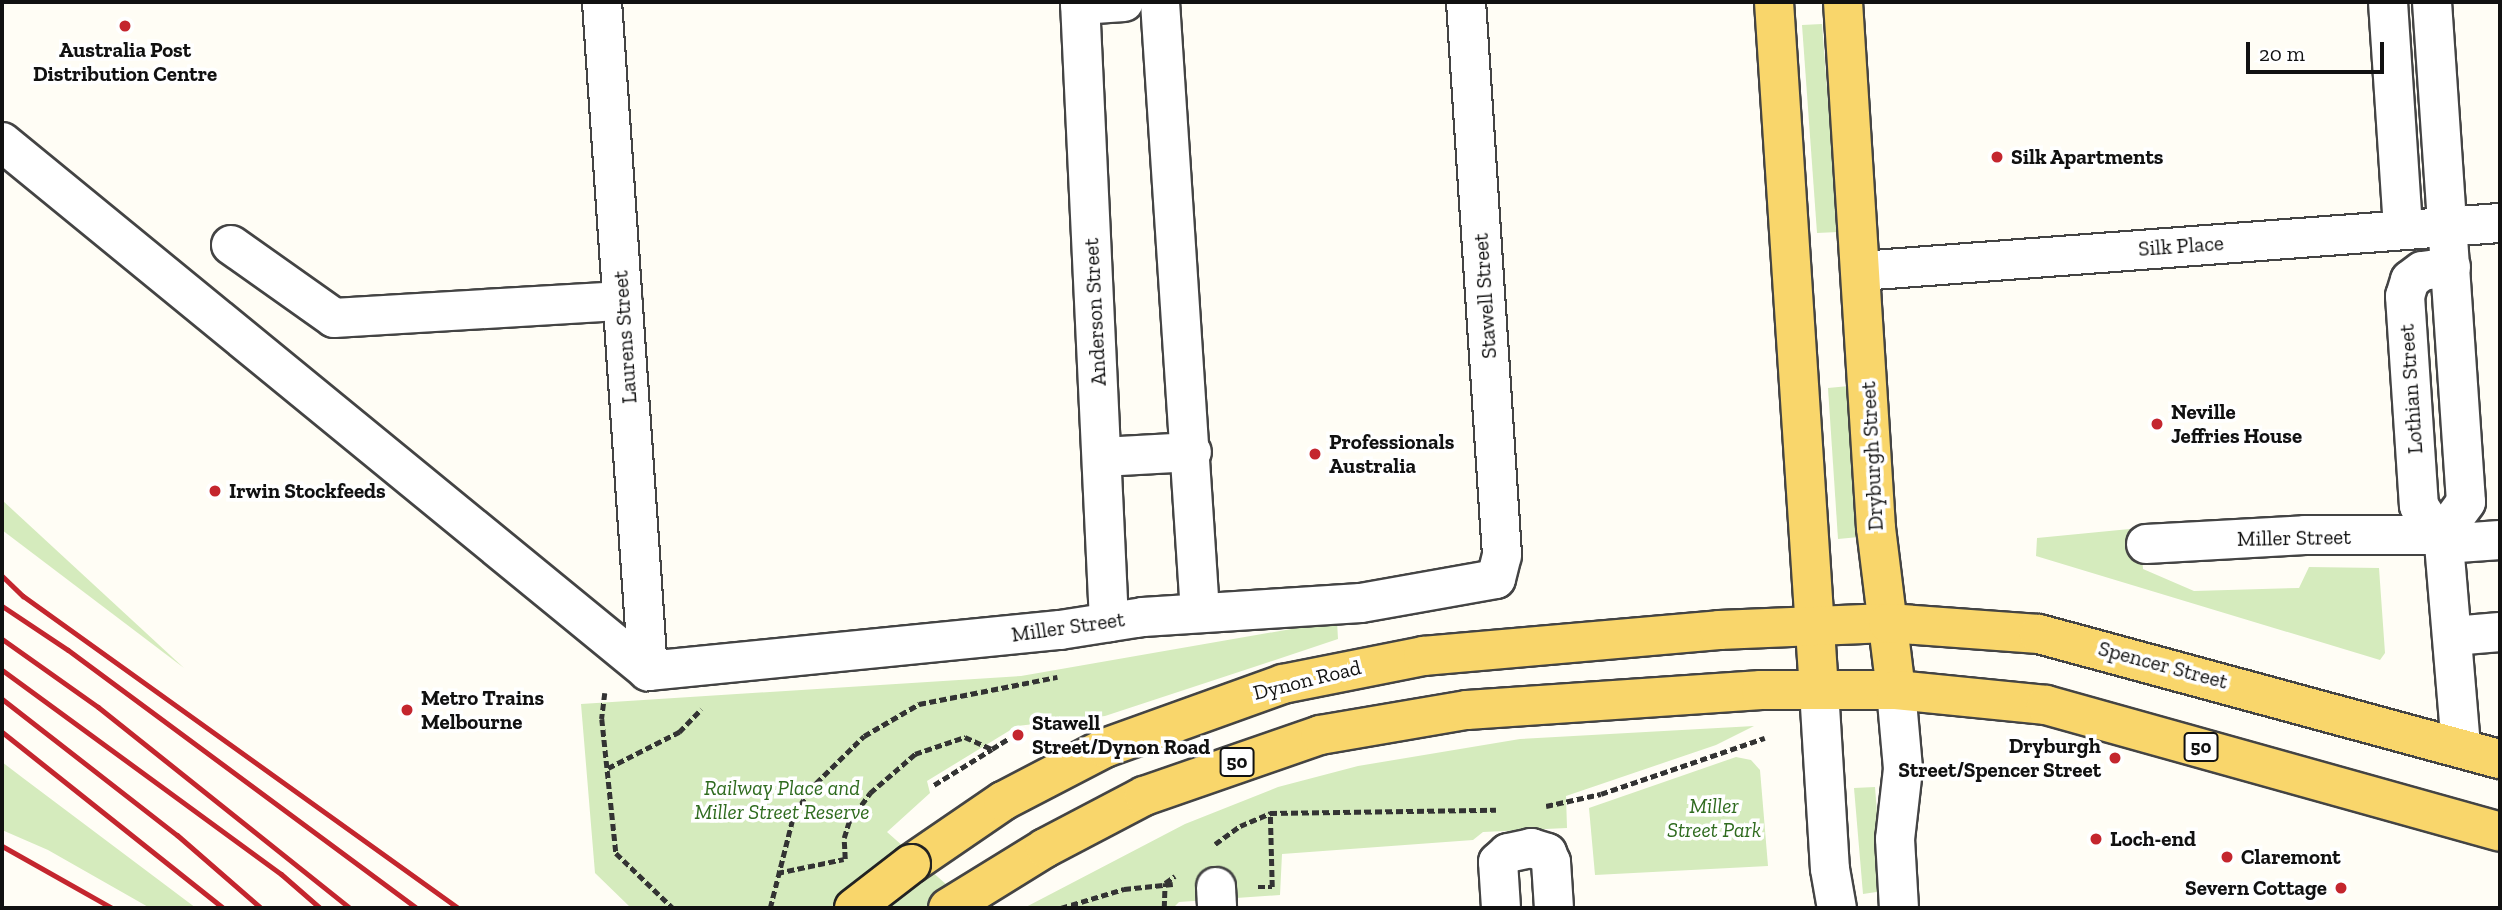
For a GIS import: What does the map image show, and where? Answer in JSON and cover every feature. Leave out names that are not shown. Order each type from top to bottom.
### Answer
[{"type":"main road","points":[[1773,2],[1819,690]]},
{"type":"main road","name":"Dryburgh Street","points":[[1843,2],[1876,528],[1896,690]]},
{"type":"main road","name":"Spencer Street","points":[[1816,625],[1888,623],[2063,638],[2500,759]]},
{"type":"main road","name":"Dynon Road","points":[[854,908],[911,864],[1003,801],[1105,748],[1283,684],[1370,664],[1466,650],[1816,625]]},
{"type":"main road","name":"50","points":[[953,905],[1045,848],[1144,796],[1320,735],[1467,710],[1819,690],[1896,690],[2056,708],[2500,832]]},
{"type":"street","name":"Laurens Street","points":[[602,2],[648,671]]},
{"type":"street","points":[[1080,3],[1124,2]]},
{"type":"street","points":[[1160,2],[1192,452],[1200,613]]},
{"type":"street","name":"Stawell Street","points":[[1466,2],[1502,555],[1499,575],[1487,582]]},
{"type":"street","points":[[2388,2],[2403,229]]},
{"type":"street","name":"Lothian Street","points":[[2432,2],[2451,267],[2422,271],[2410,280],[2404,296],[2419,506],[2443,540]]},
{"type":"street","name":"Anderson Street","points":[[1080,3],[1109,622]]},
{"type":"street","points":[[2,142],[648,671]]},
{"type":"street","name":"Silk Place","points":[[1861,271],[2500,223]]},
{"type":"street","points":[[230,244],[334,318],[622,301]]},
{"type":"street","points":[[1102,457],[1192,452]]},
{"type":"street","name":"Miller Street","points":[[2146,544],[2305,535],[2500,540]]},
{"type":"street","points":[[2443,540],[2461,747]]},
{"type":"street","name":"Miller Street","points":[[648,671],[1060,630],[1200,613],[1361,603],[1487,582]]},
{"type":"street","points":[[2453,636],[2500,632]]},
{"type":"street","points":[[1819,690],[1830,869],[1837,908]]},
{"type":"street","name":"Dryburgh Street","points":[[1896,690],[1903,769],[1895,839],[1899,908]]},
{"type":"street","points":[[1501,908],[1498,862],[1508,853],[1531,848],[1547,853],[1554,908]]},
{"type":"path","points":[[770,908],[794,813],[816,782],[864,736],[919,704],[1063,676],[1060,630]]},
{"type":"path","points":[[608,768],[679,732],[705,705],[713,666]]},
{"type":"path","points":[[606,688],[602,719],[616,853],[673,908]]},
{"type":"path","points":[[934,785],[1014,735]]},
{"type":"path","points":[[848,870],[844,838],[849,822],[896,769],[932,745],[955,738],[979,739],[992,749]]},
{"type":"path","points":[[1538,807],[1601,794],[1765,738]]},
{"type":"path","points":[[1272,887],[1270,813],[1500,810]]},
{"type":"path","points":[[777,873],[845,859]]},
{"type":"path","points":[[1164,908],[1165,883]]},
{"type":"path","points":[[1061,908],[1124,889],[1165,883],[1216,898]]},
{"type":"green space","points":[[1822,24],[1838,232],[1817,233],[1802,25]]},
{"type":"green space","points":[[1849,386],[1859,537],[1838,539],[1828,388]]},
{"type":"green space","points":[[2,500],[184,668],[2,530]]},
{"type":"green space","points":[[2140,528],[2143,569],[2194,591],[2299,588],[2309,567],[2379,568],[2385,653],[2380,660],[2036,556],[2037,538]]},
{"type":"green space","name":"Railway Place and Miller Street Reserve","points":[[1337,621],[1338,639],[1105,716],[1017,726],[927,781],[930,793],[887,832],[973,908],[631,908],[595,873],[581,704],[1021,676]]},
{"type":"green space","points":[[1754,726],[1716,745],[1566,796],[1567,828],[1483,832],[1473,840],[1282,854],[1280,895],[1179,902],[1173,908],[1024,908],[1185,824],[1278,787],[1358,766],[1520,739]]},
{"type":"green space","name":"Miller Street Park","points":[[1736,757],[1751,760],[1760,770],[1768,866],[1595,875],[1589,808]]},
{"type":"green space","points":[[2,762],[196,908],[150,908],[48,850],[2,830]]},
{"type":"green space","points":[[1875,787],[1883,891],[1863,894],[1854,788]]},
{"type":"railway","points":[[2,576],[23,596],[458,908]]},
{"type":"railway","points":[[2,606],[68,650],[417,908]]},
{"type":"railway","points":[[2,639],[98,707],[350,908]]},
{"type":"railway","points":[[2,670],[281,874],[320,908]]},
{"type":"railway","points":[[2,699],[177,835],[261,908]]},
{"type":"railway","points":[[2,732],[223,908]]},
{"type":"railway","points":[[2,846],[112,908]]},
{"type":"place","name":"Australia Post Distribution Centre","points":[[125,26]]},
{"type":"place","name":"Silk Apartments","points":[[1997,157]]},
{"type":"place","name":"Neville Jeffries House","points":[[2157,424]]},
{"type":"place","name":"Professionals Australia","points":[[1315,454]]},
{"type":"place","name":"Irwin Stockfeeds","points":[[215,491]]},
{"type":"place","name":"Metro Trains Melbourne","points":[[407,710]]},
{"type":"place","name":"Stawell Street/Dynon Road","points":[[1018,735]]},
{"type":"place","name":"Dryburgh Street/Spencer Street","points":[[2115,758]]},
{"type":"place","name":"Loch-end","points":[[2096,839]]},
{"type":"place","name":"Claremont","points":[[2227,857]]},
{"type":"place","name":"Severn Cottage","points":[[2341,888]]}]
